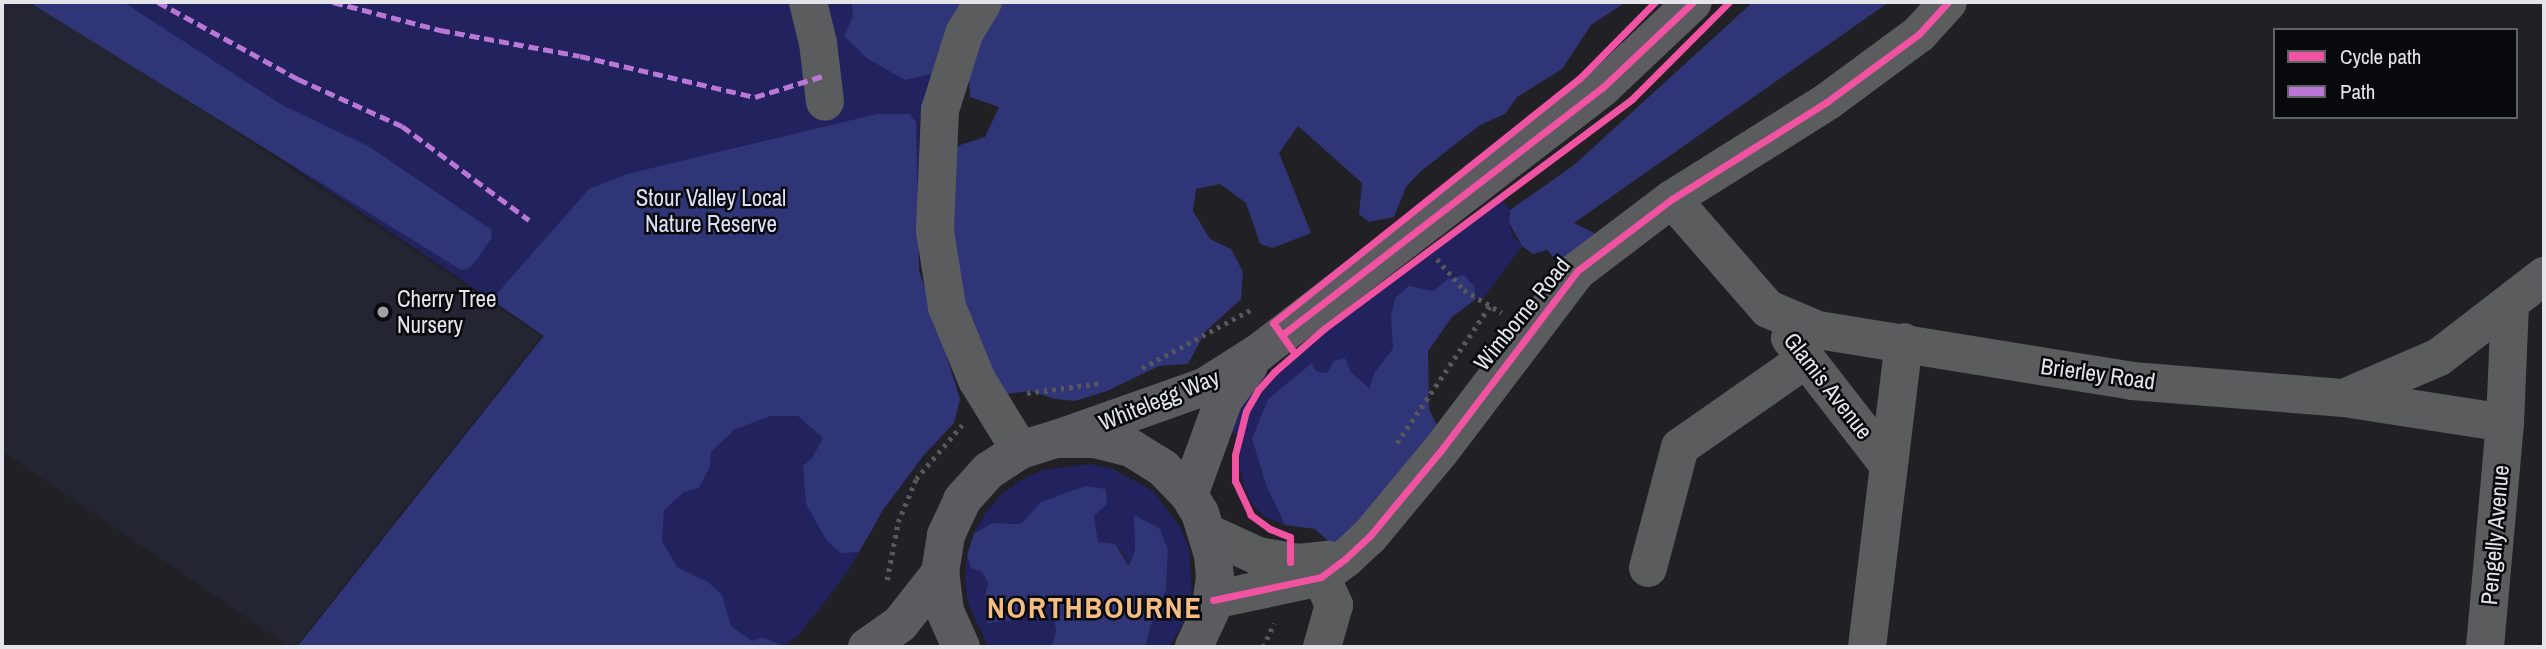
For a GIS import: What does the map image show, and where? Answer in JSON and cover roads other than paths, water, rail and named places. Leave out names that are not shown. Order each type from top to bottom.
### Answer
[{"type":"main road","name":"Whitelegg Way","points":[[1057,439],[1204,387],[1258,353],[1602,88],[1693,2]]},
{"type":"main road","name":"Whitelegg Way","points":[[1189,495],[1224,398],[1258,353]]},
{"type":"main road","points":[[961,647],[945,611],[940,573],[946,535],[962,500],[988,471],[1020,450],[1057,439],[1095,439],[1130,449],[1163,468],[1189,495],[1208,533],[1213,555],[1213,620],[1194,647]]},
{"type":"main road","points":[[867,647],[900,624],[940,573]]},
{"type":"street","points":[[808,2],[818,43],[825,102]]},
{"type":"street","points":[[983,2],[964,34],[940,110],[934,231],[947,307],[977,380],[1020,450]]},
{"type":"street","name":"Wimborne Road","points":[[1333,568],[1369,537],[1442,449],[1528,332],[1577,271],[1672,199],[1828,101],[1919,34],[1948,2]]},
{"type":"street","name":"Brierley Road","points":[[1672,199],[1768,309],[1818,330],[2132,381],[2344,398],[2439,357],[2544,276]]},
{"type":"street","name":"Pengelly Avenue","points":[[2485,647],[2505,423],[2510,303]]},
{"type":"street","name":"Glamis Avenue","points":[[1768,309],[1887,463]]},
{"type":"street","name":"Glamis Avenue","points":[[1867,647],[1887,463],[1904,342]]},
{"type":"street","points":[[1648,568],[1680,447],[1806,359]]},
{"type":"street","points":[[2344,398],[2505,423]]},
{"type":"street","points":[[1208,533],[1258,556],[1333,568]]},
{"type":"street","points":[[1213,620],[1333,568]]},
{"type":"street","points":[[1322,647],[1334,605],[1333,568]]},
{"type":"place","name":"Cherry Tree Nursery","points":[[383,312]]},
{"type":"district","name":"NORTHBOURNE","points":[[1095,607]]},
{"type":"park label","name":"Stour Valley Local Nature Reserve","points":[[711,211]]}]
